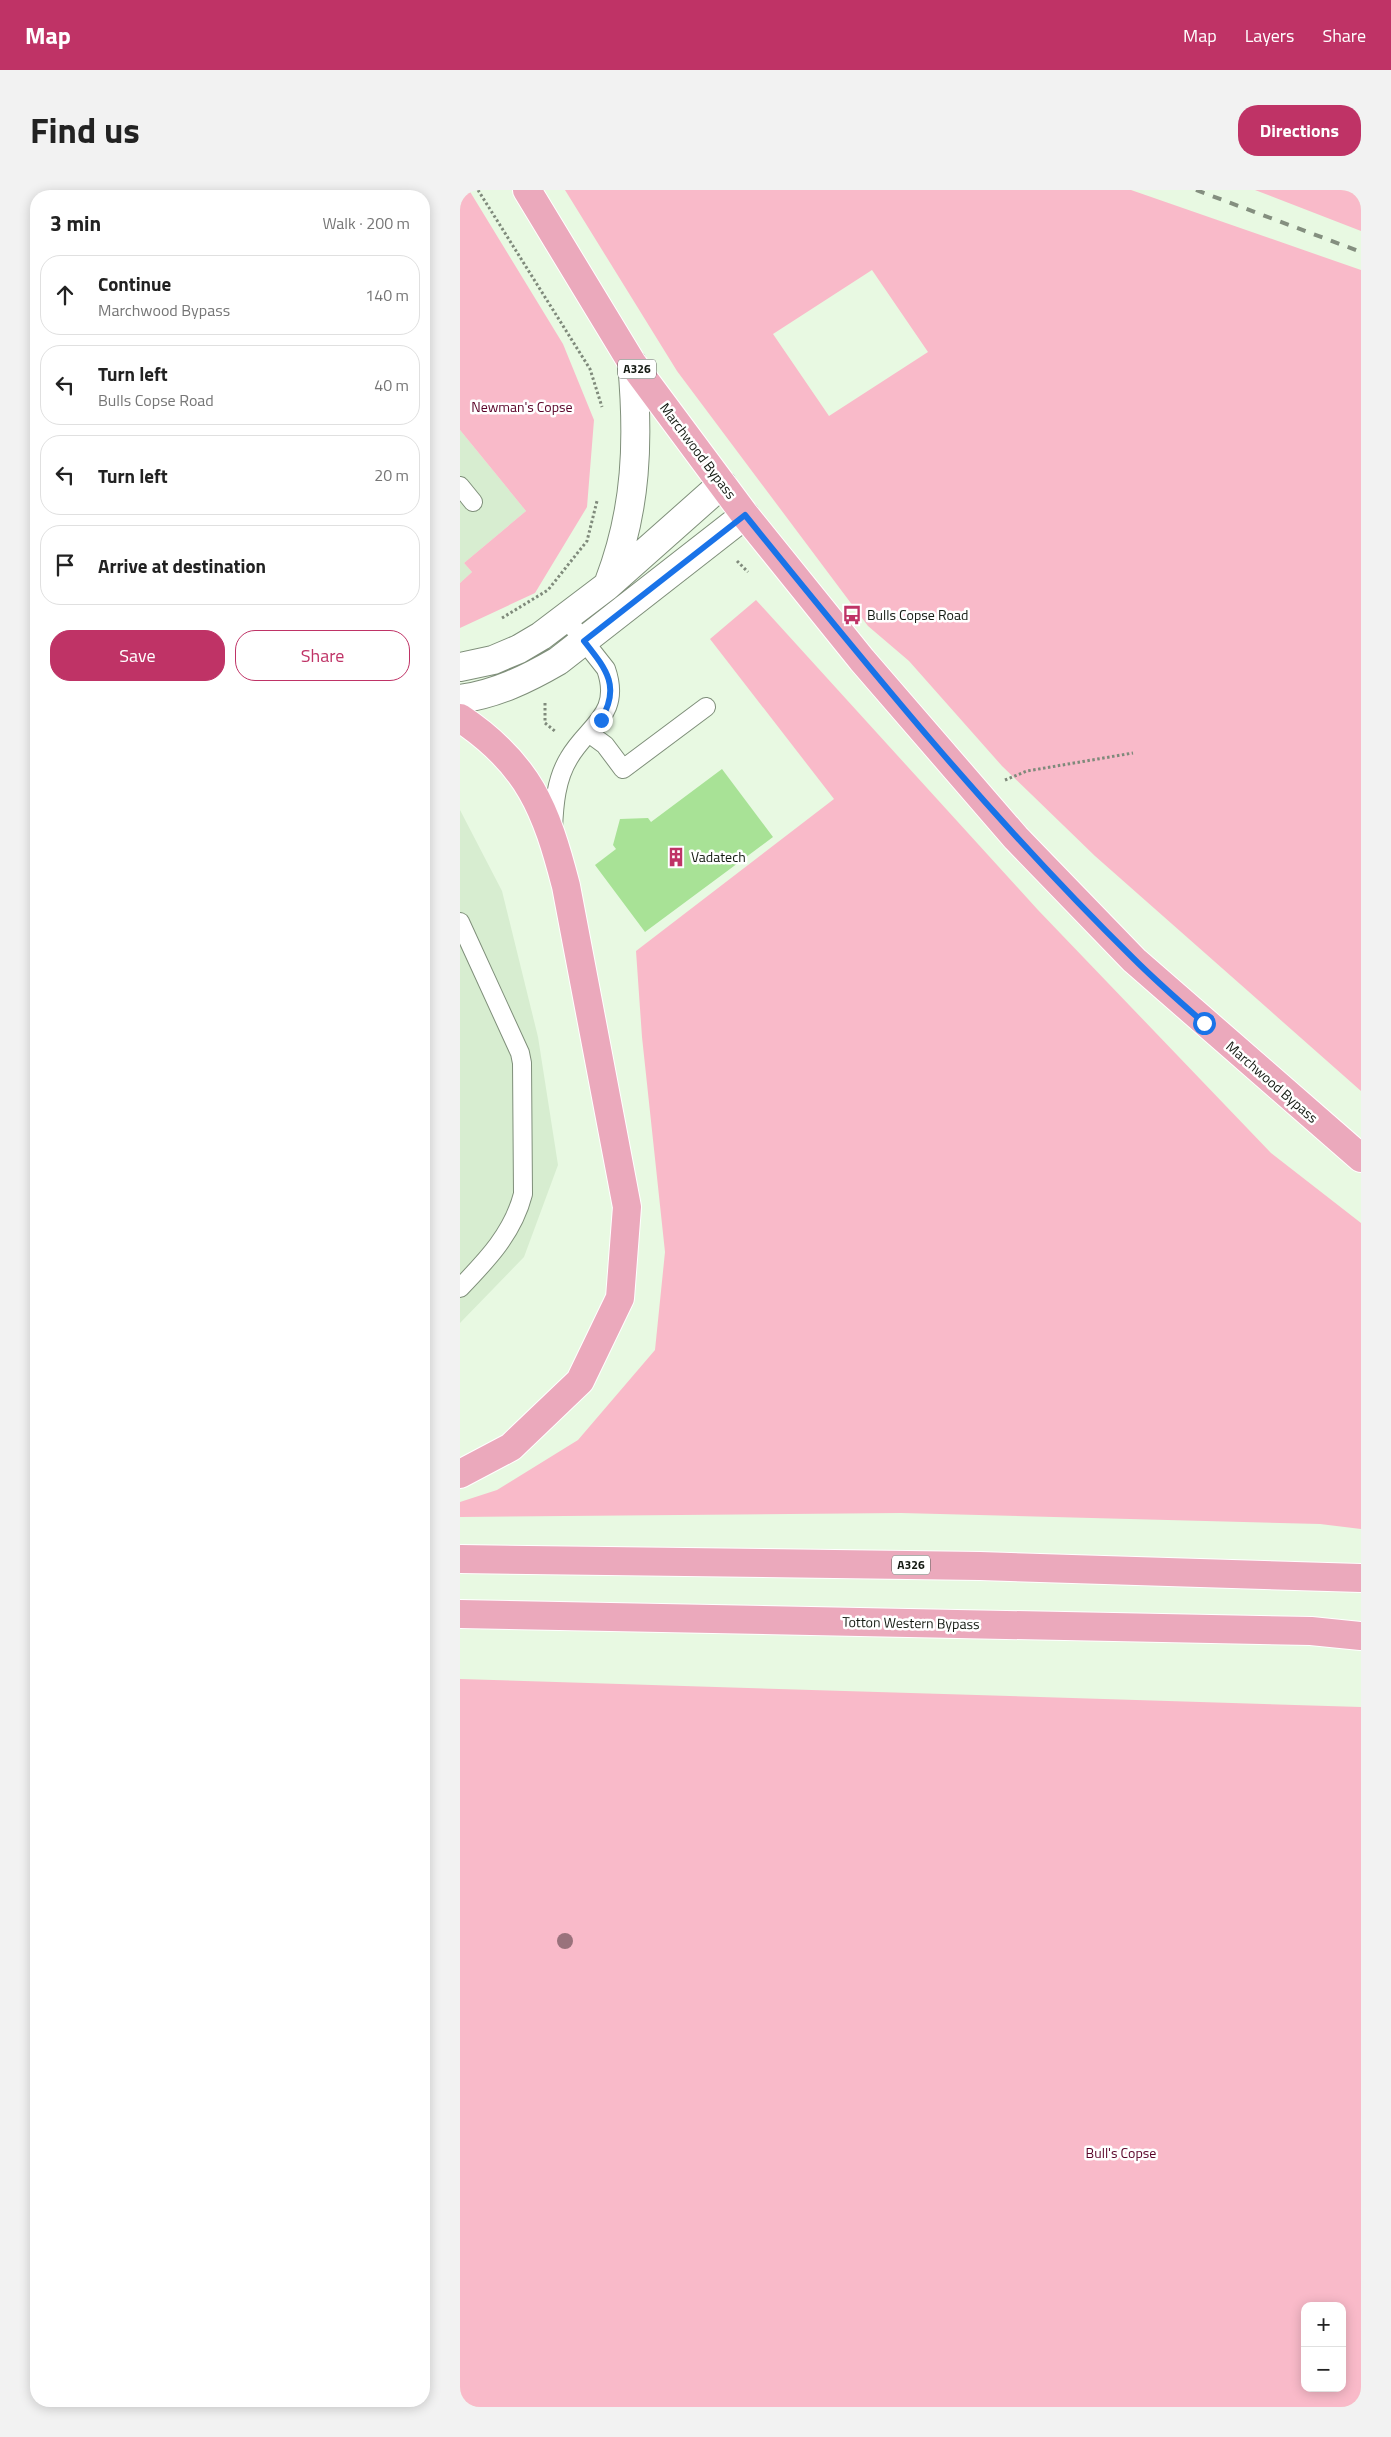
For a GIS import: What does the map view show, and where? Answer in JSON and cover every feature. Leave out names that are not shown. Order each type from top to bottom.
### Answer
[{"type":"main road","name":"Marchwood Bypass","points":[[527,190],[632,363],[745,515],[862,660],[1016,838],[1134,960],[1361,1158]]},
{"type":"main road","points":[[460,718],[500,748],[532,789],[553,834],[566,886],[627,1207],[620,1298],[580,1381],[511,1447],[460,1474]]},
{"type":"main road","name":"A326","points":[[460,1559],[980,1566],[1361,1578]]},
{"type":"main road","name":"Totton Western Bypass","points":[[460,1614],[1301,1631],[1361,1636]]},
{"type":"street","points":[[607,586],[624,538],[636,467],[637,418],[632,363]]},
{"type":"street","points":[[460,667],[492,660],[519,650],[541,636],[607,586],[722,484]]},
{"type":"street","points":[[460,700],[491,693],[532,676],[558,661],[745,515]]},
{"type":"lane","points":[[460,486],[473,502]]},
{"type":"lane","points":[[553,834],[554,806],[560,777],[576,748],[590,734],[608,708],[610,688],[606,669],[565,618]]},
{"type":"lane","points":[[590,734],[605,745],[623,769],[706,707]]},
{"type":"lane","points":[[460,922],[520,1053],[522,1063],[522,1194],[519,1207],[508,1231],[488,1259],[460,1288]]},
{"type":"path","points":[[478,190],[590,369],[605,414]]},
{"type":"path","points":[[502,618],[548,590],[586,541],[598,496]]},
{"type":"path","points":[[542,694],[545,702],[545,723],[576,748]]},
{"type":"path","points":[[977,792],[1027,771],[1134,753]]},
{"type":"shaded area","points":[[460,430],[526,511],[464,563],[472,572],[460,583]]},
{"type":"shaded area","points":[[460,810],[502,891],[538,1037],[558,1165],[524,1257],[460,1323]]},
{"type":"green space","name":"Newman's Copse","points":[[460,190],[469,190],[563,344],[594,420],[587,507],[535,593],[460,628],[460,583],[472,572],[464,563],[526,511],[460,430]]},
{"type":"green space","points":[[565,190],[1131,190],[1361,270],[1361,1091],[1095,856],[1002,766],[909,661],[868,626],[677,371]],"holes":[[[872,270],[928,352],[829,416],[773,334]]]},
{"type":"green space","points":[[1255,190],[1361,190],[1361,231]]},
{"type":"green space","points":[[756,600],[1038,910],[1271,1153],[1361,1223],[1361,1529],[1320,1524],[901,1513],[460,1517],[460,1502],[497,1490],[578,1440],[655,1350],[665,1252],[642,1037],[636,951],[834,799],[710,639]]},
{"type":"green space","name":"Bull's Copse","points":[[460,1679],[1361,1707],[1361,2407],[460,2407]]},
{"type":"building","name":"Vadatech","points":[[722,769],[773,837],[645,932],[595,865],[616,849],[613,845],[620,819],[648,818],[651,822]]},
{"type":"railway","points":[[1196,190],[1361,252]]},
{"type":"place","name":"Bulls Copse Road","points":[[852,615]]},
{"type":"place","name":"Vadatech","points":[[676,857]]},
{"type":"route","points":[[601,720],[608,708],[610,698],[609,678],[606,669],[584,641],[745,515],[862,660],[1016,838],[1134,960],[1204,1023]]}]
